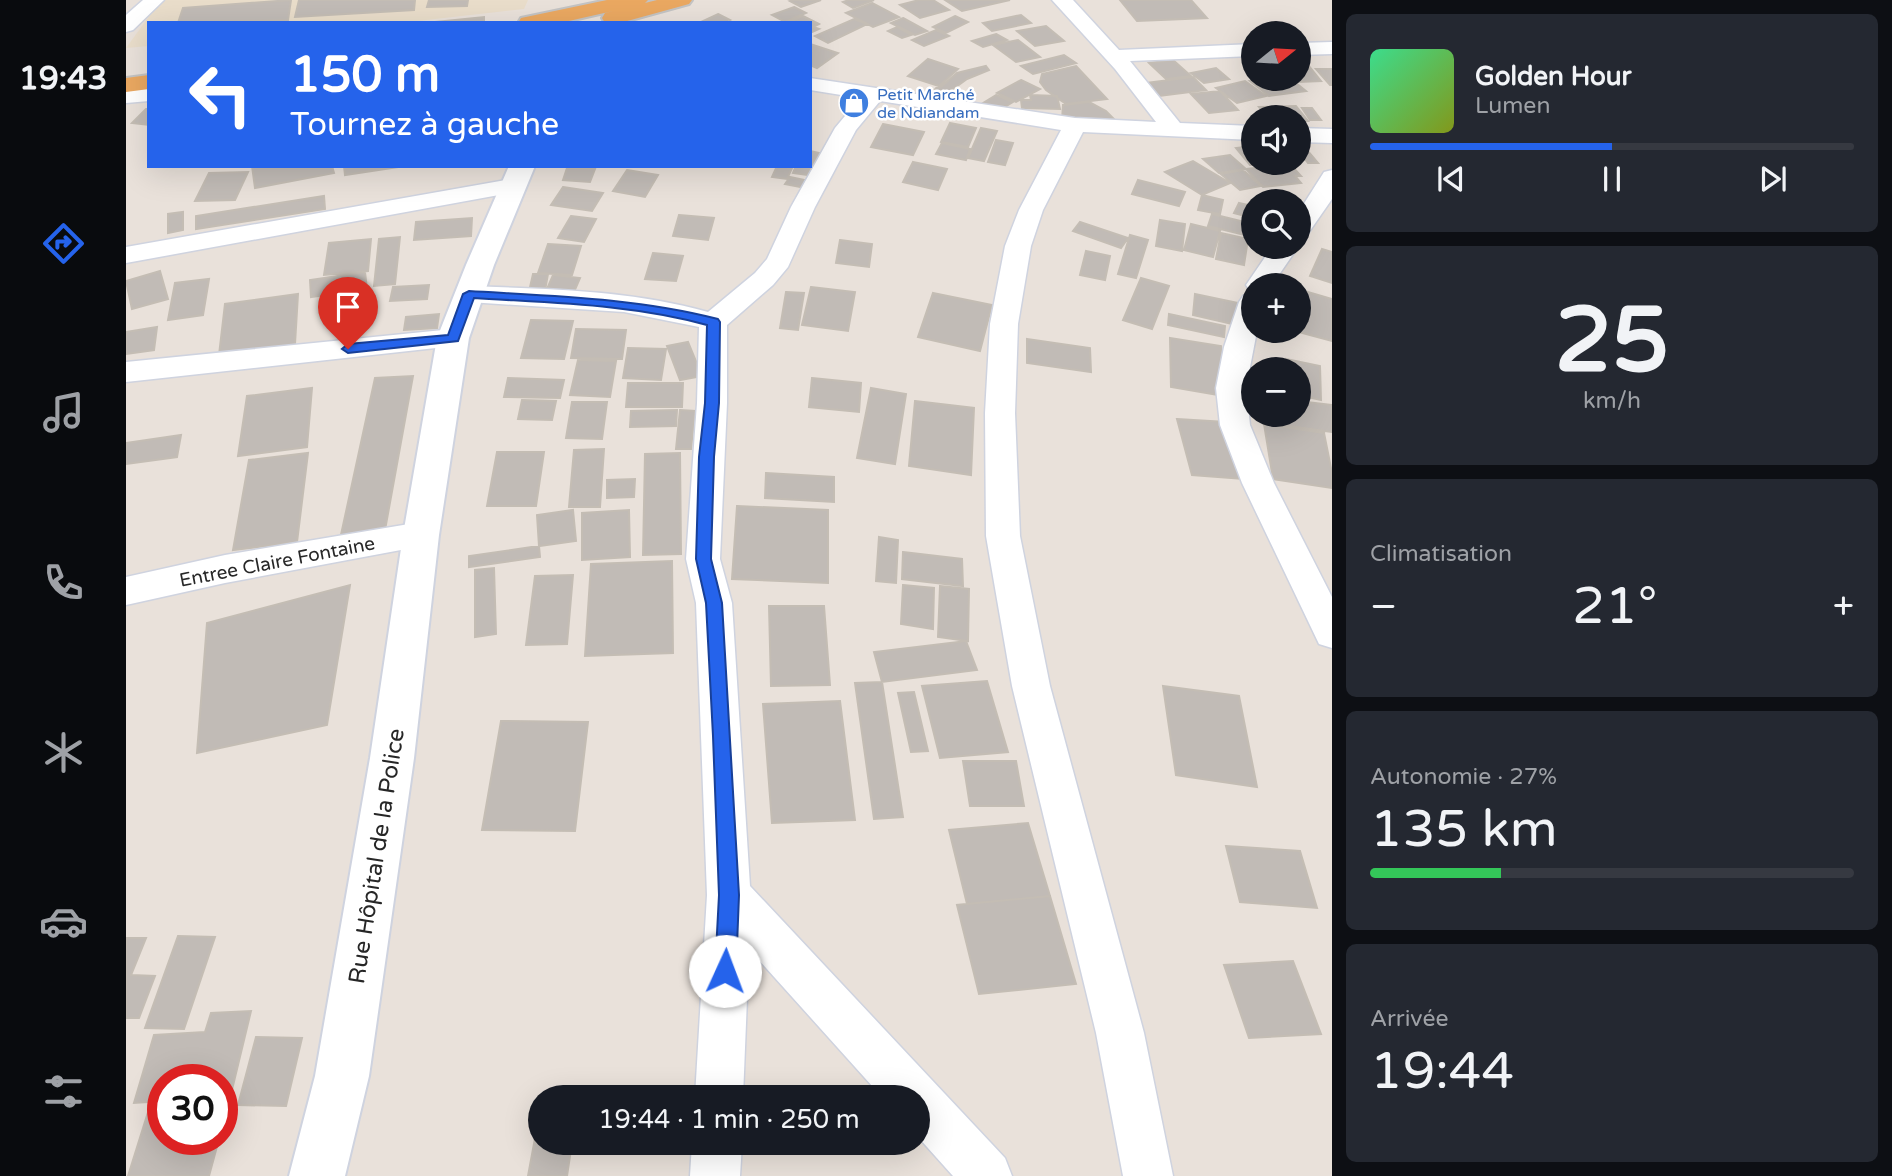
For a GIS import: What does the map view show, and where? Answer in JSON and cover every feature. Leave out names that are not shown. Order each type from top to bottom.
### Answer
[{"type":"highway","points":[[553,21],[628,11],[682,0]]},
{"type":"highway","points":[[600,21],[628,11]]},
{"type":"highway","points":[[126,70],[147,68]]},
{"type":"highway","points":[[126,85],[147,82]]},
{"type":"street","points":[[126,26],[153,0]]},
{"type":"street","points":[[1062,0],[1174,130]]},
{"type":"street","points":[[1311,49],[1332,48]]},
{"type":"street","points":[[1113,56],[1241,51]]},
{"type":"street","points":[[812,84],[1075,125],[1241,133]]},
{"type":"street","points":[[126,96],[147,94]]},
{"type":"street","points":[[720,1085],[729,895],[714,603],[703,559],[712,403],[713,322],[764,279],[779,261],[803,207],[846,128],[875,94]]},
{"type":"street","points":[[1075,125],[1031,210],[1018,246],[1004,324],[1000,413],[1003,536],[1031,686],[1120,1033],[1148,1176]]},
{"type":"street","points":[[1311,135],[1332,136]]},
{"type":"street","points":[[126,255],[517,176]]},
{"type":"street","name":"Rue Hôpital de la Police","points":[[317,1176],[342,1076],[392,758],[421,535],[453,338],[517,176]]},
{"type":"street","points":[[1311,214],[1332,177]]},
{"type":"street","points":[[469,294],[602,303],[679,313],[713,322]]},
{"type":"street","points":[[126,372],[453,338]]},
{"type":"street","points":[[1241,338],[1231,388],[1235,425],[1258,484],[1332,633]]},
{"type":"street","name":"Entree Claire Fontaine","points":[[130,590],[225,569],[421,535]]},
{"type":"street","points":[[729,895],[903,1085]]},
{"type":"street","points":[[930,1114],[987,1176]]},
{"type":"street","points":[[715,1176],[716,1155]]},
{"type":"shaded area","points":[[161,0],[528,0],[524,9],[418,21],[147,21],[147,46],[126,48]]},
{"type":"building","points":[[291,0],[288,20],[179,21],[183,8]]},
{"type":"building","points":[[299,0],[415,0],[414,10],[295,17]]},
{"type":"building","points":[[429,0],[468,0],[467,6],[427,7]]},
{"type":"building","points":[[821,0],[801,7],[790,1]]},
{"type":"building","points":[[874,0],[853,8],[843,2]]},
{"type":"building","points":[[933,0],[949,10],[920,18],[900,5]]},
{"type":"building","points":[[945,0],[1010,0],[962,11]]},
{"type":"building","points":[[1120,0],[1191,0],[1207,18],[1137,21]]},
{"type":"building","points":[[872,3],[899,17],[873,27],[846,13]]},
{"type":"building","points":[[794,7],[806,13],[787,21],[772,15]]},
{"type":"building","points":[[718,14],[730,20],[728,21],[703,21]]},
{"type":"building","points":[[1021,15],[1031,23],[992,31],[983,23]]},
{"type":"building","points":[[803,16],[819,24],[813,27],[819,29],[812,32],[812,21],[792,21]]},
{"type":"building","points":[[955,16],[968,22],[946,33],[933,27]]},
{"type":"building","points":[[484,17],[484,21],[445,21]]},
{"type":"building","points":[[903,18],[927,31],[915,35],[891,23]]},
{"type":"building","points":[[854,19],[867,24],[828,43],[815,36]]},
{"type":"building","points":[[1046,26],[1064,41],[1035,46],[1017,31]]},
{"type":"building","points":[[897,27],[911,35],[902,38],[888,31]]},
{"type":"building","points":[[936,30],[949,36],[924,46],[912,40]]},
{"type":"building","points":[[996,34],[1007,40],[983,47],[972,41]]},
{"type":"building","points":[[1018,40],[1040,57],[1016,62],[993,45]]},
{"type":"building","points":[[812,45],[838,53],[817,68],[812,66]]},
{"type":"building","points":[[1064,55],[1076,63],[1033,74],[1021,66]]},
{"type":"building","points":[[928,59],[958,69],[939,86],[908,76]]},
{"type":"building","points":[[1173,60],[1191,76],[1166,79],[1149,63]]},
{"type":"building","points":[[986,66],[989,70],[967,79],[942,97],[932,93],[957,73]]},
{"type":"building","points":[[1076,66],[1107,99],[1066,104],[1046,90],[1040,82],[1042,74]]},
{"type":"building","points":[[1216,68],[1229,79],[1204,83],[1191,73]]},
{"type":"building","points":[[1311,68],[1321,81],[1311,81]]},
{"type":"building","points":[[1316,69],[1332,69],[1332,85],[1330,85]]},
{"type":"building","points":[[1193,77],[1206,90],[1159,96],[1146,83]]},
{"type":"building","points":[[1021,80],[1040,89],[1016,102],[997,93]]},
{"type":"building","points":[[1241,82],[1241,91],[1259,91],[1266,96],[1237,103],[1216,88]]},
{"type":"building","points":[[1220,91],[1238,110],[1209,113],[1191,94]]},
{"type":"building","points":[[1263,91],[1306,91],[1269,96]]},
{"type":"building","points":[[996,95],[1013,102],[1000,110],[983,103]]},
{"type":"building","points":[[1030,95],[1057,96],[1060,109],[1022,108],[1021,100],[1031,100]]},
{"type":"building","points":[[1089,102],[1106,111],[1114,119],[1107,124],[1062,120],[1063,105]]},
{"type":"building","points":[[1311,108],[1312,108],[1321,120],[1311,120]]},
{"type":"building","points":[[146,109],[147,109],[147,125],[132,123]]},
{"type":"building","points":[[950,123],[976,128],[968,147],[941,142]]},
{"type":"building","points":[[883,124],[924,132],[913,155],[871,147]]},
{"type":"building","points":[[981,128],[997,131],[984,161],[968,158]]},
{"type":"building","points":[[996,140],[1013,143],[1005,165],[988,162]]},
{"type":"building","points":[[942,143],[970,149],[966,160],[936,154]]},
{"type":"building","points":[[812,151],[819,153],[812,166]]},
{"type":"building","points":[[1230,155],[1241,165],[1241,170],[1219,173],[1203,159]]},
{"type":"building","points":[[1193,161],[1230,183],[1202,195],[1165,172]]},
{"type":"building","points":[[913,162],[947,169],[938,190],[903,182]]},
{"type":"building","points":[[252,168],[333,168],[334,173],[255,188]]},
{"type":"building","points":[[344,168],[392,168],[345,175]]},
{"type":"building","points":[[567,168],[595,169],[590,182],[563,180]]},
{"type":"building","points":[[776,168],[792,168],[787,179],[772,177]]},
{"type":"building","points":[[795,168],[811,168],[807,175],[793,173]]},
{"type":"building","points":[[627,170],[658,175],[645,197],[613,191]]},
{"type":"building","points":[[1241,170],[1241,175],[1249,175],[1261,186],[1240,190],[1221,174]]},
{"type":"building","points":[[248,172],[235,200],[195,201],[209,173]]},
{"type":"building","points":[[1252,175],[1301,176],[1295,176],[1301,183],[1263,187]]},
{"type":"building","points":[[790,177],[809,181],[805,188],[785,184]]},
{"type":"building","points":[[1138,180],[1185,192],[1179,206],[1132,194]]},
{"type":"building","points":[[563,187],[603,193],[592,211],[551,205]]},
{"type":"building","points":[[1202,195],[1223,200],[1220,214],[1198,210]]},
{"type":"building","points":[[324,196],[325,209],[196,229],[196,216]]},
{"type":"building","points":[[1239,203],[1241,203],[1241,215],[1234,213]]},
{"type":"building","points":[[183,212],[183,230],[168,233],[168,214]]},
{"type":"building","points":[[1212,214],[1241,221],[1241,234],[1208,226]]},
{"type":"building","points":[[679,215],[714,218],[708,240],[673,236]]},
{"type":"building","points":[[571,216],[596,219],[584,242],[558,238]]},
{"type":"building","points":[[472,218],[471,236],[414,240],[416,222]]},
{"type":"building","points":[[1160,220],[1185,224],[1182,251],[1156,246]]},
{"type":"building","points":[[1080,222],[1128,238],[1121,248],[1073,231]]},
{"type":"building","points":[[1191,224],[1220,231],[1213,257],[1184,250]]},
{"type":"building","points":[[1221,233],[1241,237],[1241,259],[1245,259],[1244,265],[1216,259]]},
{"type":"building","points":[[1130,235],[1148,240],[1136,278],[1118,274]]},
{"type":"building","points":[[400,237],[395,284],[374,286],[379,239]]},
{"type":"building","points":[[371,239],[368,271],[324,275],[329,243]]},
{"type":"building","points":[[840,240],[872,244],[869,267],[836,263]]},
{"type":"building","points":[[548,244],[581,246],[572,275],[538,273]]},
{"type":"building","points":[[1322,249],[1332,252],[1332,283],[1311,276]]},
{"type":"building","points":[[1086,251],[1110,256],[1105,280],[1080,275]]},
{"type":"building","points":[[653,253],[683,256],[676,281],[645,279]]},
{"type":"building","points":[[160,271],[168,299],[132,309],[126,281]]},
{"type":"building","points":[[365,272],[367,289],[311,297],[310,280]]},
{"type":"building","points":[[533,274],[548,274],[544,296],[528,296]]},
{"type":"building","points":[[553,275],[580,278],[571,299],[544,296]]},
{"type":"building","points":[[1141,278],[1169,286],[1152,329],[1123,320]]},
{"type":"building","points":[[209,279],[203,315],[168,320],[175,283]]},
{"type":"building","points":[[429,285],[427,299],[390,301],[393,287]]},
{"type":"building","points":[[811,287],[855,292],[848,331],[802,325]]},
{"type":"building","points":[[786,292],[804,293],[798,330],[780,328]]},
{"type":"building","points":[[933,293],[992,305],[980,351],[918,337]]},
{"type":"building","points":[[1311,293],[1332,299],[1332,341],[1311,335]]},
{"type":"building","points":[[298,294],[295,344],[219,355],[225,304]]},
{"type":"building","points":[[1195,294],[1241,304],[1241,326],[1193,315]]},
{"type":"building","points":[[439,314],[437,328],[404,330],[406,317]]},
{"type":"building","points":[[1169,314],[1225,326],[1224,337],[1168,325]]},
{"type":"building","points":[[531,320],[573,321],[564,359],[521,358]]},
{"type":"building","points":[[157,327],[154,350],[126,354],[126,332]]},
{"type":"building","points":[[576,329],[626,330],[622,359],[571,358]]},
{"type":"building","points":[[1170,338],[1221,346],[1224,396],[1171,387]]},
{"type":"building","points":[[1027,339],[1090,348],[1091,372],[1027,363]]},
{"type":"building","points":[[688,342],[702,376],[680,380],[667,346]]},
{"type":"building","points":[[628,348],[666,349],[661,380],[623,378]]},
{"type":"building","points":[[578,360],[616,361],[610,397],[570,395]]},
{"type":"building","points":[[1311,364],[1320,366],[1321,400],[1311,398]]},
{"type":"building","points":[[413,376],[383,541],[339,544],[375,378]]},
{"type":"building","points":[[508,378],[564,380],[560,398],[504,397]]},
{"type":"building","points":[[812,378],[861,383],[859,412],[809,407]]},
{"type":"building","points":[[628,383],[683,383],[682,407],[626,407]]},
{"type":"building","points":[[312,388],[307,447],[238,456],[247,396]]},
{"type":"building","points":[[871,388],[906,394],[895,464],[857,458]]},
{"type":"building","points":[[522,400],[556,401],[552,420],[518,419]]},
{"type":"building","points":[[915,401],[974,408],[971,475],[909,466]]},
{"type":"building","points":[[572,402],[607,402],[602,439],[566,438]]},
{"type":"building","points":[[1311,403],[1332,405],[1332,432],[1296,427],[1311,427]]},
{"type":"building","points":[[677,410],[676,426],[630,427],[631,411]]},
{"type":"building","points":[[680,410],[695,411],[691,449],[676,449]]},
{"type":"building","points":[[1177,419],[1226,422],[1243,479],[1192,475]]},
{"type":"building","points":[[1264,427],[1324,433],[1332,473],[1332,488],[1273,479]]},
{"type":"building","points":[[181,435],[177,457],[126,464],[126,443]]},
{"type":"building","points":[[604,449],[600,507],[569,507],[574,450]]},
{"type":"building","points":[[497,452],[544,452],[536,506],[487,506]]},
{"type":"building","points":[[308,453],[297,542],[233,550],[249,460]]},
{"type":"building","points":[[680,453],[681,554],[643,555],[645,454]]},
{"type":"building","points":[[766,473],[834,477],[834,502],[765,498]]},
{"type":"building","points":[[635,479],[634,497],[607,498],[607,480]]},
{"type":"building","points":[[737,506],[828,510],[828,583],[732,579]]},
{"type":"building","points":[[573,510],[576,541],[539,546],[537,515]]},
{"type":"building","points":[[629,510],[630,557],[582,560],[582,513]]},
{"type":"building","points":[[879,537],[898,540],[896,583],[876,581]]},
{"type":"building","points":[[539,546],[540,557],[469,567],[469,556]]},
{"type":"building","points":[[903,552],[962,559],[963,586],[902,579]]},
{"type":"building","points":[[672,561],[673,653],[585,656],[591,564]]},
{"type":"building","points":[[494,568],[496,634],[475,637],[475,570]]},
{"type":"building","points":[[573,575],[567,644],[526,645],[535,576]]},
{"type":"building","points":[[350,585],[327,725],[197,753],[207,623]]},
{"type":"building","points":[[903,585],[934,588],[933,629],[901,624]]},
{"type":"building","points":[[940,586],[969,589],[968,641],[938,637]]},
{"type":"building","points":[[769,606],[824,606],[830,685],[771,686]]},
{"type":"building","points":[[966,641],[977,670],[882,682],[874,652]]},
{"type":"building","points":[[987,681],[1008,752],[940,758],[922,686]]},
{"type":"building","points":[[882,682],[903,817],[874,819],[855,683]]},
{"type":"building","points":[[1163,686],[1239,696],[1257,787],[1176,775]]},
{"type":"building","points":[[914,692],[928,751],[911,752],[898,693]]},
{"type":"building","points":[[840,701],[855,820],[772,823],[763,704]]},
{"type":"building","points":[[501,721],[588,722],[575,831],[482,830]]},
{"type":"building","points":[[963,761],[1016,761],[1024,806],[970,806]]},
{"type":"building","points":[[1028,823],[1050,896],[967,904],[949,830]]},
{"type":"building","points":[[1226,846],[1300,851],[1317,908],[1240,902]]},
{"type":"building","points":[[1050,896],[1076,984],[979,994],[957,905]]},
{"type":"building","points":[[178,936],[215,937],[184,1029],[145,1028]]},
{"type":"building","points":[[126,938],[146,938],[131,975],[155,976],[139,1018],[126,1018]]},
{"type":"building","points":[[1293,961],[1321,1034],[1249,1038],[1224,965]]},
{"type":"building","points":[[251,1011],[238,1065],[147,1064],[147,1102],[134,1103],[154,1035],[205,1032],[211,1013]]},
{"type":"building","points":[[256,1037],[302,1038],[286,1106],[238,1105]]},
{"type":"building","points":[[147,1115],[147,1155],[215,1155],[209,1176],[128,1176]]},
{"type":"building","points":[[532,1155],[570,1155],[567,1176],[528,1176]]},
{"type":"place","name":"Petit Marché de Ndiandam","points":[[854,103]]},
{"type":"route","points":[[348,349],[453,338],[469,294],[536,297],[648,308],[713,322],[712,403],[703,559],[714,603],[722,736],[729,895],[725,971]]}]
